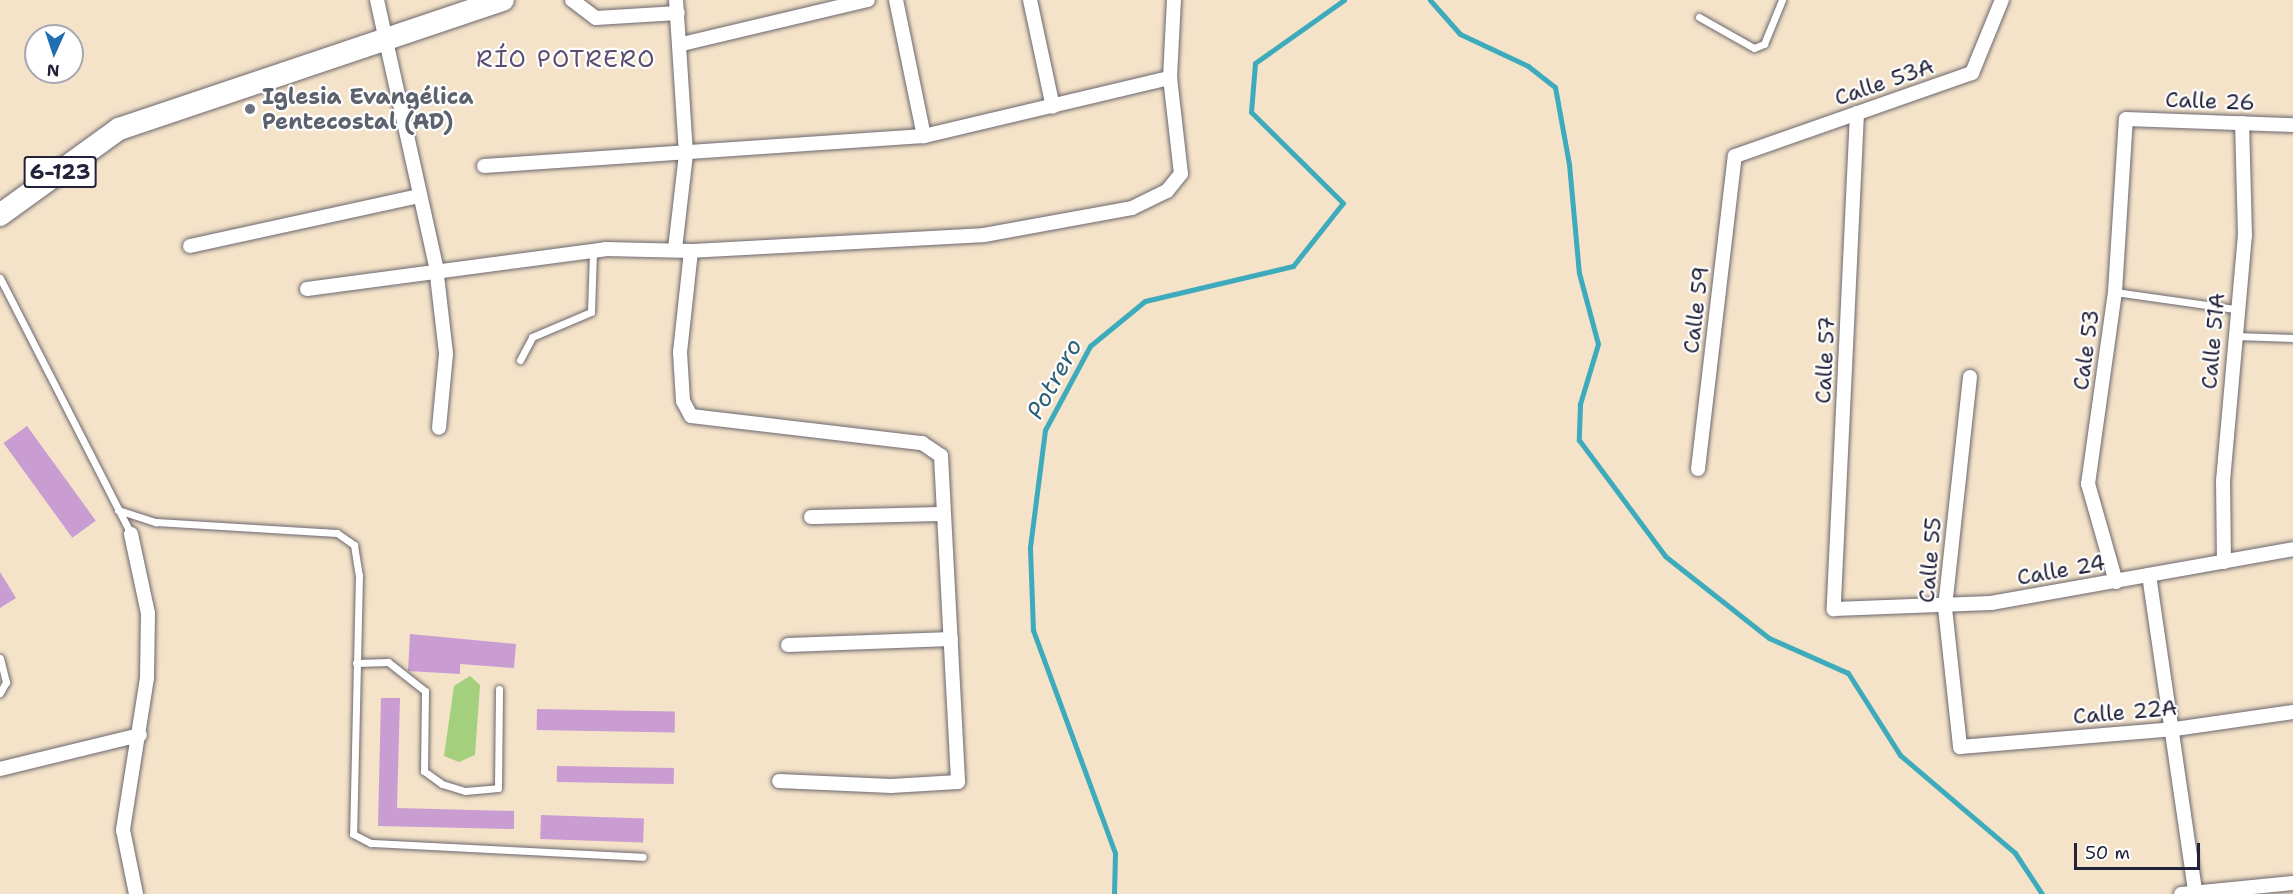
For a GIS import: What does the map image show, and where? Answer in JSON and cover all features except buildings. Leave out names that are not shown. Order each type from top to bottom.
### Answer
[{"type":"main road","name":"6-123","points":[[0,215],[119,129],[389,35],[504,0]]},
{"type":"street","points":[[377,0],[389,35],[436,267],[446,354],[439,428]]},
{"type":"street","points":[[572,0],[596,18],[677,7],[682,44],[686,154],[675,249]]},
{"type":"street","points":[[682,44],[868,0]]},
{"type":"street","points":[[897,0],[924,136]]},
{"type":"street","points":[[1030,0],[1053,107]]},
{"type":"street","points":[[307,289],[436,267],[593,250],[675,249],[691,251],[984,235],[1055,226],[1142,205],[1167,191],[1180,174],[1170,78],[1174,0]]},
{"type":"street","name":"Calle 53A","points":[[1736,156],[1972,73],[2002,0]]},
{"type":"street","points":[[484,166],[924,136],[1170,78]]},
{"type":"street","name":"Calle 57","points":[[1834,609],[1857,113]]},
{"type":"street","name":"Calle 26","points":[[2126,119],[2293,125]]},
{"type":"street","name":"Cale 53","points":[[2116,582],[2088,484],[2115,292],[2126,119]]},
{"type":"street","name":"Calle 51A","points":[[2224,562],[2223,482],[2235,309],[2245,236],[2242,123]]},
{"type":"street","name":"Calle 59","points":[[1698,469],[1736,156]]},
{"type":"street","points":[[190,246],[420,196]]},
{"type":"street","points":[[691,251],[680,352],[686,410],[712,422],[812,426],[933,447],[941,456],[958,782],[891,786],[779,781]]},
{"type":"street","name":"Calle 55","points":[[1960,747],[1945,608],[1970,377]]},
{"type":"street","points":[[811,517],[944,514]]},
{"type":"street","points":[[130,534],[148,613],[140,735],[123,830],[136,894]]},
{"type":"street","name":"Calle 24","points":[[1834,609],[1945,608],[2116,582],[2293,549]]},
{"type":"street","points":[[2149,575],[2175,729],[2188,893],[2293,883]]},
{"type":"street","points":[[788,645],[951,639]]},
{"type":"street","name":"Calle 22A","points":[[1960,747],[2175,729],[2293,712]]},
{"type":"street","points":[[0,769],[140,735]]},
{"type":"lane","points":[[1699,17],[1754,48],[1764,44],[1782,0]]},
{"type":"lane","points":[[520,360],[532,337],[591,312],[593,250]]},
{"type":"lane","points":[[0,278],[130,534]]},
{"type":"lane","points":[[2115,292],[2235,309]]},
{"type":"lane","points":[[2233,336],[2293,338]]},
{"type":"lane","points":[[118,510],[156,522],[337,533],[354,545],[359,575],[353,834],[371,843],[643,857]]},
{"type":"lane","points":[[0,658],[6,682],[0,693]]},
{"type":"lane","points":[[356,663],[387,662],[425,691],[424,771],[442,784],[465,791],[498,788],[499,689]]},
{"type":"green space","points":[[470,676],[480,685],[475,755],[459,762],[444,756],[454,686]]},
{"type":"waterway","name":"Potrero","points":[[1114,894],[1115,853],[1033,630],[1030,547],[1045,430],[1090,346],[1145,301],[1293,266],[1343,203],[1251,112],[1255,63],[1344,0]]},
{"type":"waterway","points":[[1430,0],[1460,34],[1528,66],[1555,87],[1569,164],[1579,273],[1598,344],[1580,404],[1579,440],[1665,556],[1769,638],[1848,673],[1900,755],[2015,853],[2042,894]]},
{"type":"place","name":"Iglesia Evangélica Pentecostal (AD)","points":[[250,109]]},
{"type":"district","name":"RÍO POTRERO","points":[[566,60]]}]
